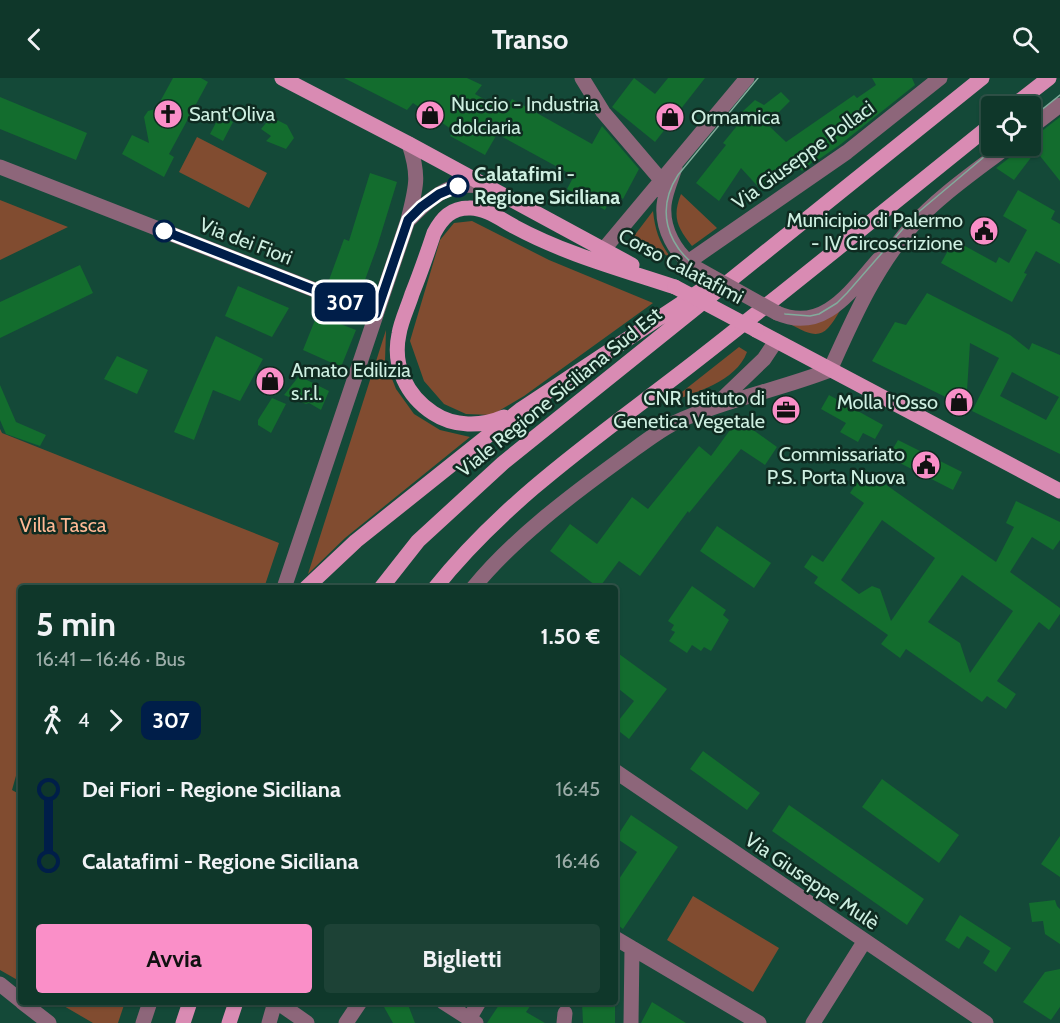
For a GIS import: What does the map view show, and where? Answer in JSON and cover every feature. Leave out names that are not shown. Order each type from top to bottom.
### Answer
[{"type":"main road","name":"Corso Calatafimi","points":[[282,78],[1060,491]]},
{"type":"main road","points":[[309,585],[356,541],[520,410],[776,242],[982,78]]},
{"type":"main road","points":[[1026,96],[1049,78]]},
{"type":"main road","points":[[438,585],[484,534],[530,490],[738,328],[981,133]]},
{"type":"main road","points":[[520,410],[493,422],[467,425],[442,419],[420,405],[405,384],[397,359],[399,334],[434,233],[441,220],[454,210],[471,207],[486,212],[540,241],[675,287]]},
{"type":"main road","name":"Viale Regione Siciliana Sud Est","points":[[383,585],[418,541],[503,463],[776,242]]},
{"type":"main road","points":[[183,1023],[189,1005]]},
{"type":"main road","points":[[229,1023],[235,1005]]},
{"type":"street","points":[[582,78],[603,112],[661,180]]},
{"type":"street","points":[[604,249],[747,78]]},
{"type":"street","name":"Via Giuseppe Pollaci","points":[[693,265],[847,152],[940,78]]},
{"type":"street","points":[[1041,120],[1060,105]]},
{"type":"street","points":[[285,585],[408,220],[416,186],[417,166],[409,144]]},
{"type":"street","points":[[677,162],[664,202],[664,213],[669,237],[693,265],[777,313],[790,317],[810,317],[827,311],[848,294],[879,259],[944,196],[995,156]]},
{"type":"street","name":"Via dei Fiori","points":[[0,167],[376,314]]},
{"type":"street","points":[[408,220],[421,207],[458,186],[488,186]]},
{"type":"street","points":[[476,585],[530,531],[597,476],[674,424],[712,408],[799,382],[830,370],[870,286],[912,226]]},
{"type":"street","points":[[712,408],[764,359],[776,341]]},
{"type":"street","name":"Via Giuseppe Mulè","points":[[618,773],[986,1023]]},
{"type":"street","points":[[618,940],[759,1023]]},
{"type":"street","points":[[813,1023],[864,942]]},
{"type":"street","points":[[631,1023],[632,948]]},
{"type":"street","points":[[0,984],[18,998]]},
{"type":"street","points":[[27,1005],[49,1023]]},
{"type":"street","points":[[143,1023],[149,1005]]},
{"type":"street","points":[[269,1023],[275,1005]]},
{"type":"street","points":[[280,1005],[307,1023]]},
{"type":"street","points":[[346,1023],[358,1005]]},
{"type":"street","points":[[447,1005],[472,1021],[477,1005]]},
{"type":"green space","points":[[197,137],[267,173],[249,208],[179,172]]},
{"type":"green space","points":[[681,194],[717,228],[692,246],[678,222],[677,209]]},
{"type":"green space","points":[[0,200],[68,227],[0,260]]},
{"type":"green space","points":[[653,211],[658,236],[671,258],[634,236]]},
{"type":"green space","points":[[472,221],[549,260],[653,303],[524,396],[492,415],[466,414],[444,404],[424,381],[410,341],[440,240],[454,223]]},
{"type":"green space","points":[[841,309],[830,326],[820,333],[814,334],[790,324],[817,322]]},
{"type":"green space","points":[[386,330],[385,361],[396,389],[414,414],[440,430],[470,437],[345,538],[308,574]]},
{"type":"green space","points":[[739,347],[747,352],[734,371],[714,385],[668,403]]},
{"type":"green space","name":"Villa Tasca","points":[[0,429],[2,433],[279,543],[265,585],[18,585],[18,769],[12,790],[18,793],[18,980],[0,970]]},
{"type":"green space","points":[[693,896],[779,948],[753,992],[667,940]]},
{"type":"green space","points":[[62,1005],[124,1005],[118,1023],[93,1023]]},
{"type":"building","name":"Sant'Oliva","points":[[173,78],[201,78],[208,82],[169,154],[174,157],[164,177],[122,154],[132,135],[149,143],[144,117],[148,111],[156,109]]},
{"type":"building","points":[[344,78],[467,78],[482,85],[475,94],[505,111],[512,99],[592,144],[602,126],[639,169],[623,199],[614,193],[605,210],[567,189],[574,176],[497,134],[485,155],[450,136],[454,131],[413,103],[407,110]]},
{"type":"building","points":[[634,78],[655,94],[668,78],[705,78],[655,142],[612,107]]},
{"type":"building","points":[[872,78],[912,78],[915,85],[841,144],[802,171],[797,166],[782,183],[776,177],[762,191],[741,168],[719,201],[696,183],[726,145],[723,143],[745,116],[742,112],[755,100],[764,105],[781,92],[790,101],[767,124],[786,142],[854,95],[857,98],[876,85]]},
{"type":"building","points":[[0,97],[87,133],[76,160],[0,129]]},
{"type":"building","points":[[220,115],[233,122],[223,141],[210,134]]},
{"type":"building","points":[[271,117],[287,125],[294,138],[286,149],[266,141],[271,136],[261,129]]},
{"type":"building","points":[[1060,117],[1060,181],[1040,156],[1041,132]]},
{"type":"building","points":[[1012,156],[1032,156],[1014,180],[996,168]]},
{"type":"building","points":[[370,173],[397,182],[361,291],[329,280],[344,239],[349,241]]},
{"type":"building","points":[[1018,190],[1055,211],[1051,219],[1060,224],[1060,264],[1036,251],[1012,302],[941,263],[954,240],[996,263],[999,257],[1009,263],[1027,230],[1003,216]]},
{"type":"building","points":[[80,265],[93,293],[0,338],[0,302]]},
{"type":"building","points":[[238,286],[289,308],[272,337],[225,316]]},
{"type":"building","points":[[927,293],[1010,335],[1029,350],[1032,343],[1060,355],[1060,454],[972,411],[999,358],[970,343],[966,407],[872,361],[895,322],[906,325]],"holes":[[[1012,372],[1059,397],[1046,420],[1000,396]]]},
{"type":"building","points":[[317,315],[356,330],[341,367],[303,350]]},
{"type":"building","points":[[216,336],[263,359],[240,401],[213,390],[194,440],[174,432]]},
{"type":"building","points":[[117,356],[148,370],[137,394],[104,379]]},
{"type":"building","points":[[299,376],[329,391],[321,410],[309,403],[306,404],[284,395]]},
{"type":"building","points":[[0,385],[16,422],[46,435],[40,446],[6,434],[0,420]]},
{"type":"building","points":[[829,395],[883,425],[875,439],[863,433],[858,442],[840,432],[846,423],[821,409]]},
{"type":"building","points":[[272,398],[286,404],[271,433],[258,425],[258,420]]},
{"type":"building","points":[[738,419],[777,447],[765,465],[741,449],[689,513],[688,511],[640,576],[619,561],[601,585],[595,585],[550,551],[570,524],[597,544],[632,497],[648,509],[699,446],[711,456]]},
{"type":"building","points":[[898,440],[962,472],[953,490],[888,457]]},
{"type":"building","points":[[865,470],[996,562],[1014,527],[1006,523],[1016,501],[1060,522],[1060,540],[1053,550],[1032,537],[1010,572],[1060,608],[1060,614],[1049,630],[1039,622],[997,681],[1016,694],[1006,709],[987,696],[982,702],[906,649],[900,658],[881,644],[888,635],[814,583],[818,577],[804,567],[812,555],[823,562],[864,503],[850,493]],"holes":[[[882,520],[935,558],[891,621],[880,589],[872,586],[859,594],[841,580]],[[962,575],[1013,611],[970,673],[960,643],[928,622]]]},
{"type":"building","points":[[717,526],[771,563],[754,588],[700,551]]},
{"type":"building","points":[[692,586],[726,610],[723,615],[729,620],[711,651],[704,647],[701,651],[692,645],[687,653],[669,641],[675,632],[671,630],[674,625],[668,621]]},
{"type":"building","points":[[618,653],[667,689],[629,739],[618,730],[618,721],[634,701],[618,688]]},
{"type":"building","points":[[703,751],[760,793],[747,810],[690,769]]},
{"type":"building","points":[[882,779],[959,835],[939,863],[862,807]]},
{"type":"building","points":[[789,805],[924,899],[907,925],[772,831]]},
{"type":"building","points":[[631,815],[678,847],[623,929],[618,925],[618,880],[637,852],[618,839],[618,835]]},
{"type":"building","points":[[1060,836],[1060,877],[1041,864]]},
{"type":"building","points":[[1055,900],[1060,909],[1060,944],[1045,934],[1043,921],[1032,922],[1029,903]]},
{"type":"building","points":[[960,915],[1011,948],[996,972],[983,963],[990,951],[967,936],[959,949],[945,940]]},
{"type":"building","points":[[1060,969],[1060,1007],[1051,1020],[1023,1002],[1045,972]]},
{"type":"building","points":[[652,1002],[686,1023],[641,1023]]},
{"type":"building","points":[[408,1005],[415,1023],[393,1023],[384,1007]]},
{"type":"building","points":[[499,1005],[531,1005],[526,1012],[545,1023],[487,1023]]},
{"type":"building","points":[[582,1005],[615,1005],[615,1023],[583,1023]]},
{"type":"tram line","points":[[758,78],[678,175],[667,200],[666,213],[672,237],[687,259],[698,268],[785,314],[810,316],[819,314],[837,303],[915,215],[985,156]]},
{"type":"tram line","points":[[1041,110],[1060,95]]},
{"type":"bus line","name":"307","points":[[164,231],[376,314],[408,220],[439,194],[458,186]]},
{"type":"place","name":"Sant'Oliva","points":[[168,114]]},
{"type":"place","name":"Nuccio - Industria dolciaria","points":[[430,115]]},
{"type":"place","name":"Ormamica","points":[[670,117]]},
{"type":"place","name":"Calatafimi - Regione Siciliana","points":[[458,186]]},
{"type":"place","name":"Municipio di Palermo - IV Circoscrizione","points":[[984,231]]},
{"type":"place","name":"Amato Edilizia s.r.l.","points":[[270,381]]},
{"type":"place","name":"Molla l'Osso","points":[[959,402]]},
{"type":"place","name":"CNR Istituto di Genetica Vegetale","points":[[786,410]]},
{"type":"place","name":"Commissariato P.S. Porta Nuova","points":[[926,465]]}]
